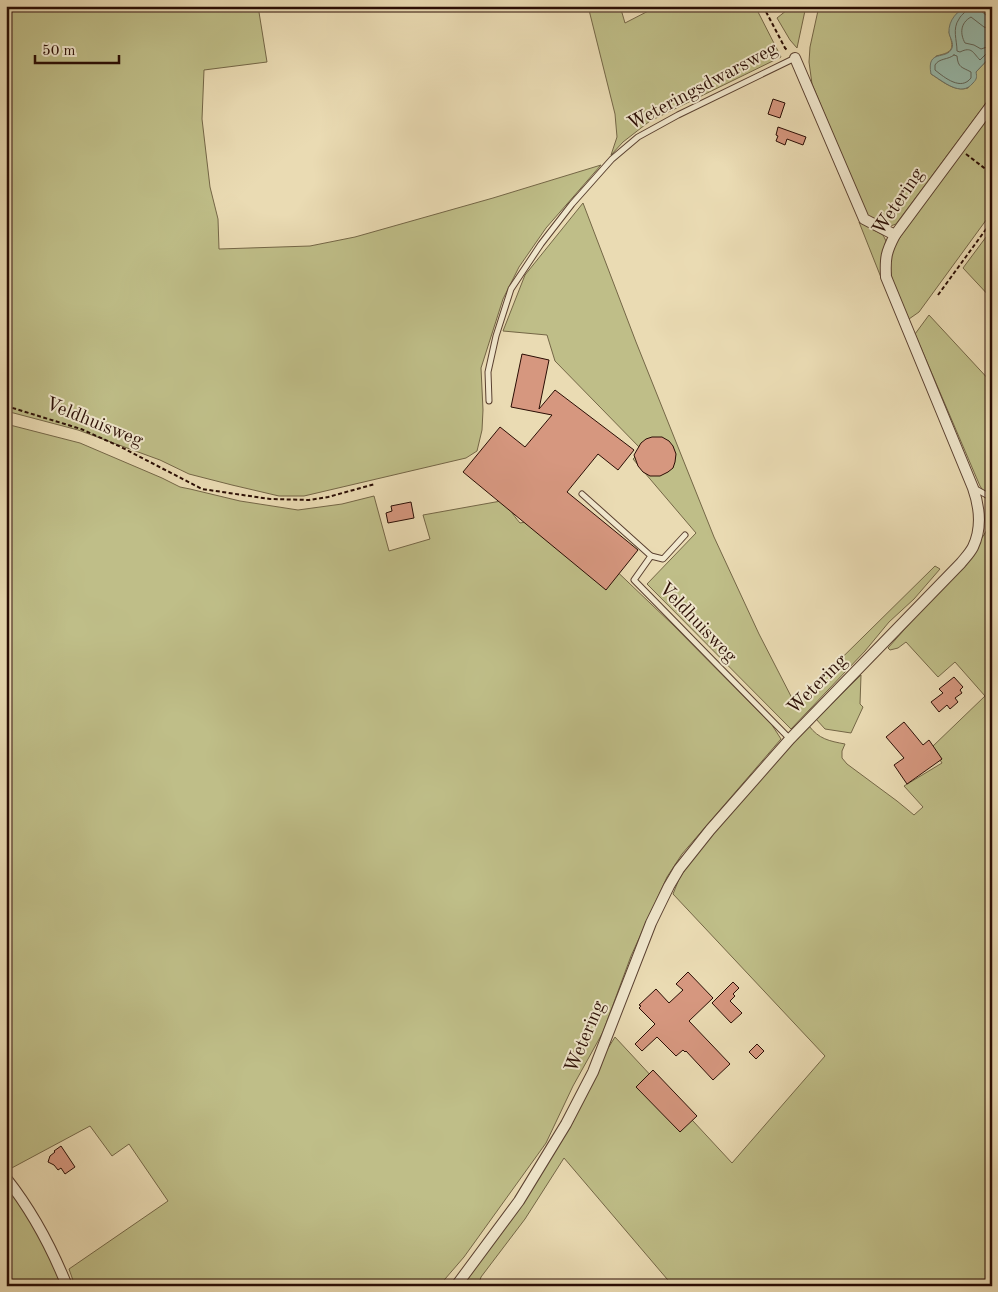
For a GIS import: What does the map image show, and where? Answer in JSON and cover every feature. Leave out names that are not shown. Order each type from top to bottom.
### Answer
[{"type":"street","name":"Weteringsdwarsweg","points":[[795,58],[864,219],[895,235]]},
{"type":"street","name":"Wetering","points":[[456,1286],[519,1201],[566,1124],[593,1072],[651,922],[679,869],[710,830],[790,739],[961,564],[973,548],[978,533],[979,505],[886,277],[885,265],[887,251],[895,235],[992,104]]},
{"type":"street","points":[[6,1178],[23,1200],[46,1239],[67,1286]]},
{"type":"lane","name":"Weteringsdwarsweg","points":[[489,401],[488,372],[496,336],[511,289],[541,244],[572,204],[612,159],[638,137],[678,115],[795,58]]},
{"type":"lane","points":[[973,488],[992,498]]},
{"type":"lane","points":[[582,494],[651,556]]},
{"type":"lane","name":"Veldhuisweg","points":[[685,534],[663,558],[651,556],[634,580],[790,739]]},
{"type":"path","points":[[763,6],[785,48],[795,58]]},
{"type":"path","points":[[959,148],[992,174]]},
{"type":"path","points":[[938,295],[992,221]]},
{"type":"path","name":"Veldhuisweg","points":[[6,406],[81,430],[121,447],[202,489],[270,499],[309,500],[328,497],[375,484]]},
{"type":"shaded area","points":[[6,6],[258,6],[267,62],[204,70],[202,119],[210,187],[218,219],[219,249],[310,246],[355,237],[601,165],[546,228],[519,267],[503,299],[481,368],[483,410],[482,430],[477,451],[466,458],[304,496],[279,496],[189,474],[160,460],[78,430],[6,411]]},
{"type":"shaded area","points":[[588,6],[620,6],[625,23],[658,6],[755,6],[781,57],[650,121],[623,142],[611,155],[617,137],[615,114]]},
{"type":"shaded area","points":[[792,6],[806,6],[797,48],[777,18]]},
{"type":"shaded area","points":[[819,6],[968,6],[960,10],[949,32],[952,42],[951,49],[946,53],[936,56],[931,74],[953,87],[968,88],[976,72],[992,55],[992,95],[896,224],[888,227],[867,216],[812,84],[809,62],[810,47]]},
{"type":"shaded area","points":[[975,6],[992,6],[992,20]]},
{"type":"shaded area","points":[[992,112],[992,212],[919,312],[909,319],[892,278],[890,262],[894,247]]},
{"type":"shaded area","points":[[583,203],[714,537],[759,634],[795,704],[935,566],[940,569],[791,729],[647,584],[696,533],[633,459],[642,450],[555,361],[547,335],[503,331],[525,275]]},
{"type":"shaded area","points":[[859,222],[883,235],[886,241],[882,280]]},
{"type":"shaded area","points":[[992,229],[992,299],[963,268]]},
{"type":"shaded area","points":[[929,315],[992,383],[992,498],[986,495],[980,486],[915,334]]},
{"type":"shaded area","points":[[6,424],[80,443],[180,487],[240,501],[298,510],[342,504],[374,496],[389,551],[430,539],[423,515],[501,501],[520,523],[562,519],[672,624],[772,725],[781,739],[682,854],[667,877],[631,956],[603,1032],[573,1086],[546,1143],[464,1257],[439,1286],[75,1286],[69,1269],[168,1201],[129,1144],[112,1156],[90,1126],[8,1170],[6,1169]]},
{"type":"shaded area","points":[[992,522],[992,1286],[673,1286],[564,1158],[525,1219],[481,1277],[478,1286],[461,1286],[517,1207],[585,1085],[615,1037],[732,1163],[825,1056],[673,894],[679,879],[697,851],[772,765],[809,726],[825,739],[845,744],[842,758],[847,764],[914,815],[923,807],[904,786],[942,763],[932,747],[985,696],[955,662],[938,677],[906,642],[898,648],[890,650],[888,648],[973,552]]},
{"type":"shaded area","points":[[861,675],[860,704],[863,707],[851,733],[825,729],[816,719]]},
{"type":"shaded area","points":[[6,1185],[37,1226],[62,1286],[6,1286]]},
{"type":"water","points":[[968,6],[975,6],[992,20],[992,55],[976,72],[976,78],[973,83],[963,89],[958,89],[931,74],[930,66],[934,58],[946,54],[952,48],[949,33],[950,24],[957,13]]},
{"type":"building","points":[[773,99],[785,103],[780,118],[768,114]]},
{"type":"building","points":[[778,127],[806,137],[803,145],[787,139],[785,145],[776,141]]},
{"type":"building","points":[[522,354],[549,360],[539,409],[555,390],[634,450],[618,470],[598,454],[567,492],[638,550],[606,590],[463,472],[500,427],[525,447],[552,415],[511,407]]},
{"type":"building","points":[[652,437],[662,437],[669,441],[676,454],[673,468],[660,476],[650,476],[643,472],[638,466],[634,455],[641,443]]},
{"type":"building","points":[[411,502],[414,518],[388,523],[386,513],[392,511],[391,506]]},
{"type":"building","points":[[954,677],[963,687],[960,690],[962,693],[955,698],[958,702],[950,709],[947,705],[939,712],[931,702],[943,693],[939,689]]},
{"type":"building","points":[[904,722],[923,745],[929,740],[942,759],[907,784],[894,765],[904,758],[886,737]]},
{"type":"building","points":[[688,972],[713,998],[689,1021],[730,1064],[713,1080],[686,1051],[683,1050],[676,1056],[657,1037],[642,1051],[635,1044],[655,1024],[639,1008],[641,1006],[639,1005],[656,989],[669,1003],[683,990],[676,984]]},
{"type":"building","points":[[733,982],[739,988],[733,994],[735,996],[730,1001],[742,1013],[731,1023],[712,1003]]},
{"type":"building","points":[[757,1044],[764,1051],[756,1059],[749,1052]]},
{"type":"building","points":[[653,1070],[697,1116],[680,1132],[636,1087]]},
{"type":"building","points":[[61,1146],[75,1167],[65,1174],[61,1168],[58,1170],[48,1162],[54,1151]]}]
